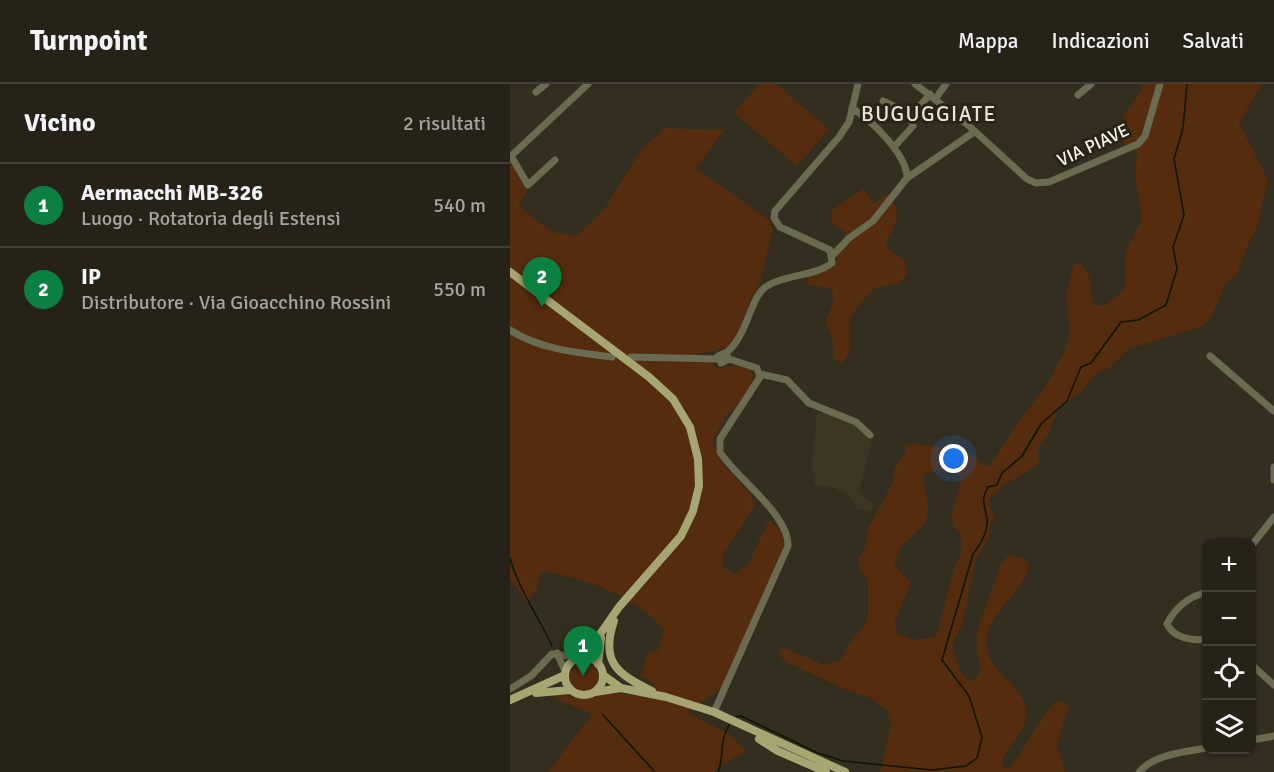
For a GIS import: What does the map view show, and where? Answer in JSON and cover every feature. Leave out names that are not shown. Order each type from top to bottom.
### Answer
[{"type":"main road","points":[[510,272],[649,377],[673,399],[690,427],[698,459],[699,486],[693,512],[681,536],[619,607],[602,634],[582,657],[571,662],[565,673],[510,700]]},
{"type":"main road","points":[[619,607],[611,632],[610,658],[618,671],[630,680],[666,697]]},
{"type":"main road","points":[[602,634],[598,664],[603,675],[621,688]]},
{"type":"main road","points":[[582,657],[598,664]]},
{"type":"main road","points":[[565,673],[570,690]]},
{"type":"main road","points":[[595,692],[602,682],[603,675]]},
{"type":"main road","points":[[524,695],[570,690],[579,695],[621,688],[666,697],[714,712],[742,727],[845,772]]},
{"type":"main road","points":[[742,727],[778,751],[831,772]]},
{"type":"main road","points":[[796,750],[831,772]]},
{"type":"street","points":[[536,92],[546,84]]},
{"type":"street","points":[[555,160],[528,185],[511,156],[588,84]]},
{"type":"street","points":[[833,255],[830,250],[780,227],[774,218],[776,211],[849,122],[858,84]]},
{"type":"street","points":[[631,357],[718,359],[724,364],[742,337],[760,293],[767,286],[824,269],[832,263],[833,255],[849,238],[873,221],[907,178],[974,132],[933,96],[915,84]]},
{"type":"street","points":[[910,118],[945,84]]},
{"type":"street","points":[[1078,96],[1090,84]]},
{"type":"street","name":"VIA PIAVE","points":[[974,132],[1027,179],[1036,183],[1049,182],[1138,144],[1145,136],[1160,84]]},
{"type":"street","points":[[883,101],[900,109],[910,118],[913,126],[894,147]]},
{"type":"street","points":[[852,108],[865,117],[894,147],[907,178]]},
{"type":"street","points":[[510,330],[524,339],[572,352],[612,357]]},
{"type":"street","points":[[728,356],[750,364],[760,374],[787,380],[809,403],[856,422],[870,435]]},
{"type":"street","points":[[1210,356],[1274,411]]},
{"type":"street","points":[[714,712],[788,546],[786,532],[780,523],[724,457],[719,446],[724,431],[760,374]]},
{"type":"street","points":[[1274,468],[1274,480]]},
{"type":"street","points":[[1256,539],[1274,517]]},
{"type":"street","points":[[1202,593],[1196,594],[1171,615],[1167,624],[1178,636],[1202,639]]},
{"type":"street","points":[[510,689],[531,676],[547,657],[557,653],[582,657]]},
{"type":"street","points":[[557,653],[565,673]]},
{"type":"street","points":[[1256,669],[1274,685]]},
{"type":"street","points":[[1256,739],[1274,736]]},
{"type":"street","points":[[1138,772],[1145,765],[1160,759],[1202,749]]},
{"type":"shaded area","points":[[759,84],[776,84],[829,129],[797,166],[734,113]]},
{"type":"shaded area","points":[[1143,84],[1262,84],[1239,123],[1268,180],[1256,231],[1249,242],[1237,274],[1226,283],[1211,317],[1203,326],[1128,349],[1110,367],[1096,373],[1083,390],[1058,409],[1049,432],[1038,448],[1039,464],[1002,486],[989,499],[994,519],[989,528],[989,538],[976,559],[962,625],[952,646],[961,673],[968,680],[975,680],[981,669],[977,650],[978,627],[1001,564],[1008,556],[1024,558],[1028,564],[1027,573],[1017,590],[995,617],[987,635],[987,649],[991,660],[1019,693],[1026,714],[1023,728],[1007,751],[1002,763],[1006,769],[1011,767],[1050,707],[1061,700],[1069,707],[1056,745],[1065,772],[880,772],[891,726],[887,710],[871,698],[839,687],[787,662],[780,656],[779,646],[825,665],[841,660],[848,645],[864,626],[868,615],[868,580],[860,570],[858,559],[865,547],[868,528],[893,482],[894,469],[906,452],[904,445],[920,444],[946,448],[970,455],[990,466],[1018,422],[1047,385],[1066,348],[1070,334],[1066,296],[1074,263],[1080,263],[1089,275],[1094,305],[1105,305],[1119,295],[1125,285],[1125,254],[1142,219],[1135,178],[1137,153],[1120,139],[1123,120]],"holes":[[[937,470],[960,474],[959,490],[952,519],[960,532],[962,551],[954,569],[936,637],[913,640],[898,634],[894,623],[911,583],[894,565],[900,549],[921,528],[927,517],[928,505],[924,474]]]},
{"type":"shaded area","points":[[665,128],[724,130],[696,168],[768,219],[773,227],[760,283],[750,301],[734,343],[726,348],[697,354],[692,361],[711,361],[717,369],[741,365],[749,369],[752,374],[749,388],[723,420],[712,442],[722,463],[750,494],[755,505],[725,551],[722,559],[724,568],[735,574],[748,564],[769,520],[781,531],[785,543],[722,688],[687,712],[731,735],[746,751],[716,769],[715,772],[548,772],[592,714],[554,698],[558,693],[581,699],[599,694],[620,693],[650,698],[655,684],[641,676],[647,654],[658,650],[664,629],[638,607],[592,583],[542,571],[537,588],[527,603],[510,579],[510,161],[527,191],[519,206],[552,232],[577,236],[605,208],[641,150]]},
{"type":"shaded area","points":[[863,189],[874,204],[887,194],[892,200],[897,212],[895,224],[885,242],[891,252],[905,260],[907,274],[900,283],[874,288],[854,311],[849,320],[849,353],[843,363],[834,359],[832,337],[825,322],[833,303],[832,290],[812,286],[806,282],[809,277],[832,268],[845,239],[845,232],[831,222],[832,210]]},
{"type":"shaded area","points":[[823,411],[850,421],[872,441],[859,491],[872,503],[872,512],[856,508],[850,497],[837,489],[814,484],[815,474],[811,473],[817,412],[822,413]]},
{"type":"shaded area","points":[[584,663],[594,667],[598,677],[594,687],[584,691],[574,687],[570,677],[574,667]]},
{"type":"waterway","points":[[736,717],[741,716],[818,753],[843,761],[932,770],[966,766],[977,758],[982,737],[969,696],[942,660],[973,554],[985,533],[987,519],[984,496],[988,487],[997,485],[1002,473],[1022,456],[1041,424],[1067,401],[1081,367],[1091,363],[1121,322],[1138,320],[1166,305],[1177,269],[1173,247],[1184,215],[1174,159],[1183,128],[1187,84]]},
{"type":"waterway","points":[[510,558],[524,592],[552,646]]},
{"type":"waterway","points":[[603,715],[655,772]]},
{"type":"waterway","points":[[718,772],[724,738],[729,725]]},
{"type":"place","name":"IP","points":[[542,307]]},
{"type":"place","name":"Aermacchi MB-326","points":[[583,676]]},
{"type":"district","name":"BUGUGGIATE","points":[[929,114]]}]
